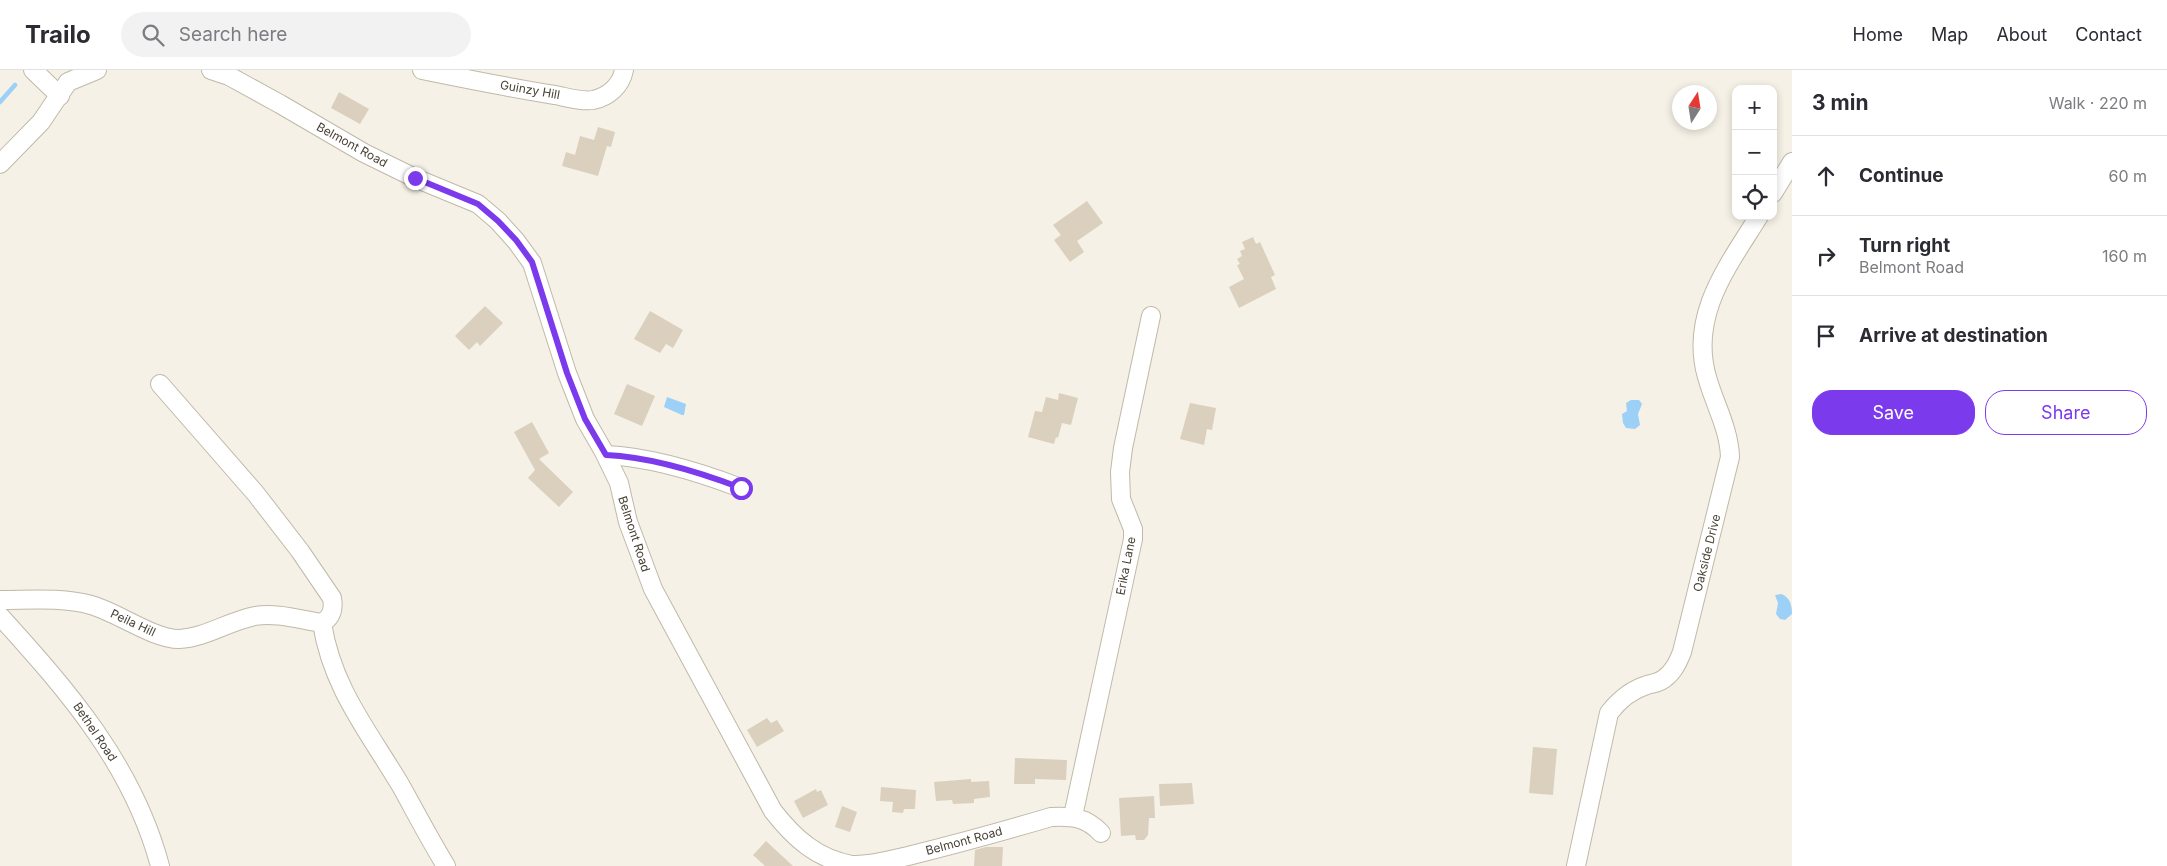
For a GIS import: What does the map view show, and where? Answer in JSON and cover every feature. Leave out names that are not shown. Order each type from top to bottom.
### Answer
[{"type":"street","points":[[33,70],[60,96]]},
{"type":"street","points":[[0,164],[41,122],[68,82],[97,70]]},
{"type":"street","name":"Belmont Road","points":[[211,70],[229,76],[272,99],[364,153],[415,178],[478,204],[516,240],[532,262],[567,373],[585,419],[619,482],[628,522],[653,589],[773,811],[803,844],[833,860],[867,866],[1052,817],[1073,816]]},
{"type":"street","name":"Guinzy Hill","points":[[422,70],[533,92],[590,100],[602,98],[612,92],[619,83],[624,70]]},
{"type":"street","points":[[1777,186],[1792,162]]},
{"type":"street","name":"Oakside Drive","points":[[1576,866],[1609,713],[1622,698],[1631,692],[1666,678],[1676,666],[1682,652],[1730,456],[1728,437],[1703,361],[1703,328],[1711,296],[1757,220]]},
{"type":"street","name":"Erika Lane","points":[[1073,816],[1133,539],[1133,529],[1121,499],[1120,472],[1123,448],[1151,316]]},
{"type":"street","points":[[160,384],[256,494],[300,550],[332,598],[334,606],[331,615],[322,623],[330,662],[341,688],[355,714],[401,786],[446,866]]},
{"type":"street","points":[[606,455],[627,456],[710,476],[741,488]]},
{"type":"street","name":"Peila Hill","points":[[0,600],[66,600],[90,605],[113,612],[161,636],[178,639],[190,638],[254,616],[274,615],[322,623]]},
{"type":"street","name":"Bethel Road","points":[[0,616],[78,705],[104,742],[142,813],[160,866]]},
{"type":"street","points":[[1073,816],[1094,826],[1101,833]]},
{"type":"water","points":[[667,397],[686,404],[684,415],[664,407]]},
{"type":"water","points":[[1631,400],[1639,400],[1642,404],[1638,414],[1640,425],[1635,429],[1626,428],[1623,423],[1622,414],[1627,411],[1626,403]]},
{"type":"water","points":[[1781,594],[1788,599],[1792,608],[1792,614],[1785,620],[1780,619],[1776,614],[1778,603],[1775,595]]},
{"type":"building","points":[[339,92],[369,109],[360,124],[331,108]]},
{"type":"building","points":[[598,127],[615,132],[611,147],[607,146],[598,176],[562,166],[566,152],[575,155],[580,136],[594,140]]},
{"type":"building","points":[[1087,201],[1103,223],[1077,241],[1084,252],[1070,262],[1054,240],[1061,235],[1053,225]]},
{"type":"building","points":[[1253,237],[1256,244],[1260,242],[1275,275],[1271,277],[1276,289],[1239,308],[1229,287],[1244,279],[1237,265],[1240,264],[1237,259],[1242,256],[1240,251],[1245,249],[1242,242]]},
{"type":"building","points":[[485,306],[503,323],[480,346],[477,342],[469,350],[455,336]]},
{"type":"building","points":[[650,311],[683,330],[673,348],[666,344],[660,353],[634,339]]},
{"type":"building","points":[[627,384],[655,396],[642,426],[614,414]]},
{"type":"building","points":[[1059,393],[1078,398],[1071,425],[1062,423],[1058,438],[1056,437],[1054,444],[1028,437],[1035,411],[1042,412],[1046,397],[1058,400]]},
{"type":"building","points":[[1190,403],[1216,408],[1212,430],[1207,429],[1204,445],[1180,439]]},
{"type":"building","points":[[532,422],[549,453],[539,459],[573,492],[559,507],[528,478],[535,470],[514,432]]},
{"type":"building","points":[[767,718],[771,723],[777,720],[784,731],[757,747],[747,730]]},
{"type":"building","points":[[1533,747],[1557,749],[1553,795],[1529,793]]},
{"type":"building","points":[[1015,758],[1067,760],[1066,780],[1035,779],[1035,784],[1014,784]]},
{"type":"building","points":[[971,779],[971,782],[989,781],[990,797],[974,799],[974,803],[953,804],[952,800],[936,801],[934,782]]},
{"type":"building","points":[[1192,783],[1194,804],[1160,806],[1159,784]]},
{"type":"building","points":[[881,787],[916,790],[915,809],[904,809],[903,813],[892,812],[893,802],[880,801]]},
{"type":"building","points":[[816,789],[817,792],[821,790],[828,805],[803,818],[794,801]]},
{"type":"building","points":[[1154,796],[1155,818],[1149,818],[1148,835],[1144,840],[1136,840],[1135,835],[1121,836],[1119,798]]},
{"type":"building","points":[[842,806],[857,812],[850,832],[835,827]]},
{"type":"building","points":[[766,841],[793,866],[765,866],[753,855]]},
{"type":"building","points":[[986,847],[1003,847],[1002,866],[974,866],[975,850]]},
{"type":"waterway","points":[[0,102],[15,85]]},
{"type":"route","points":[[415,178],[478,204],[516,240],[532,262],[567,373],[585,419],[606,455],[627,456],[710,476],[741,488]]}]
